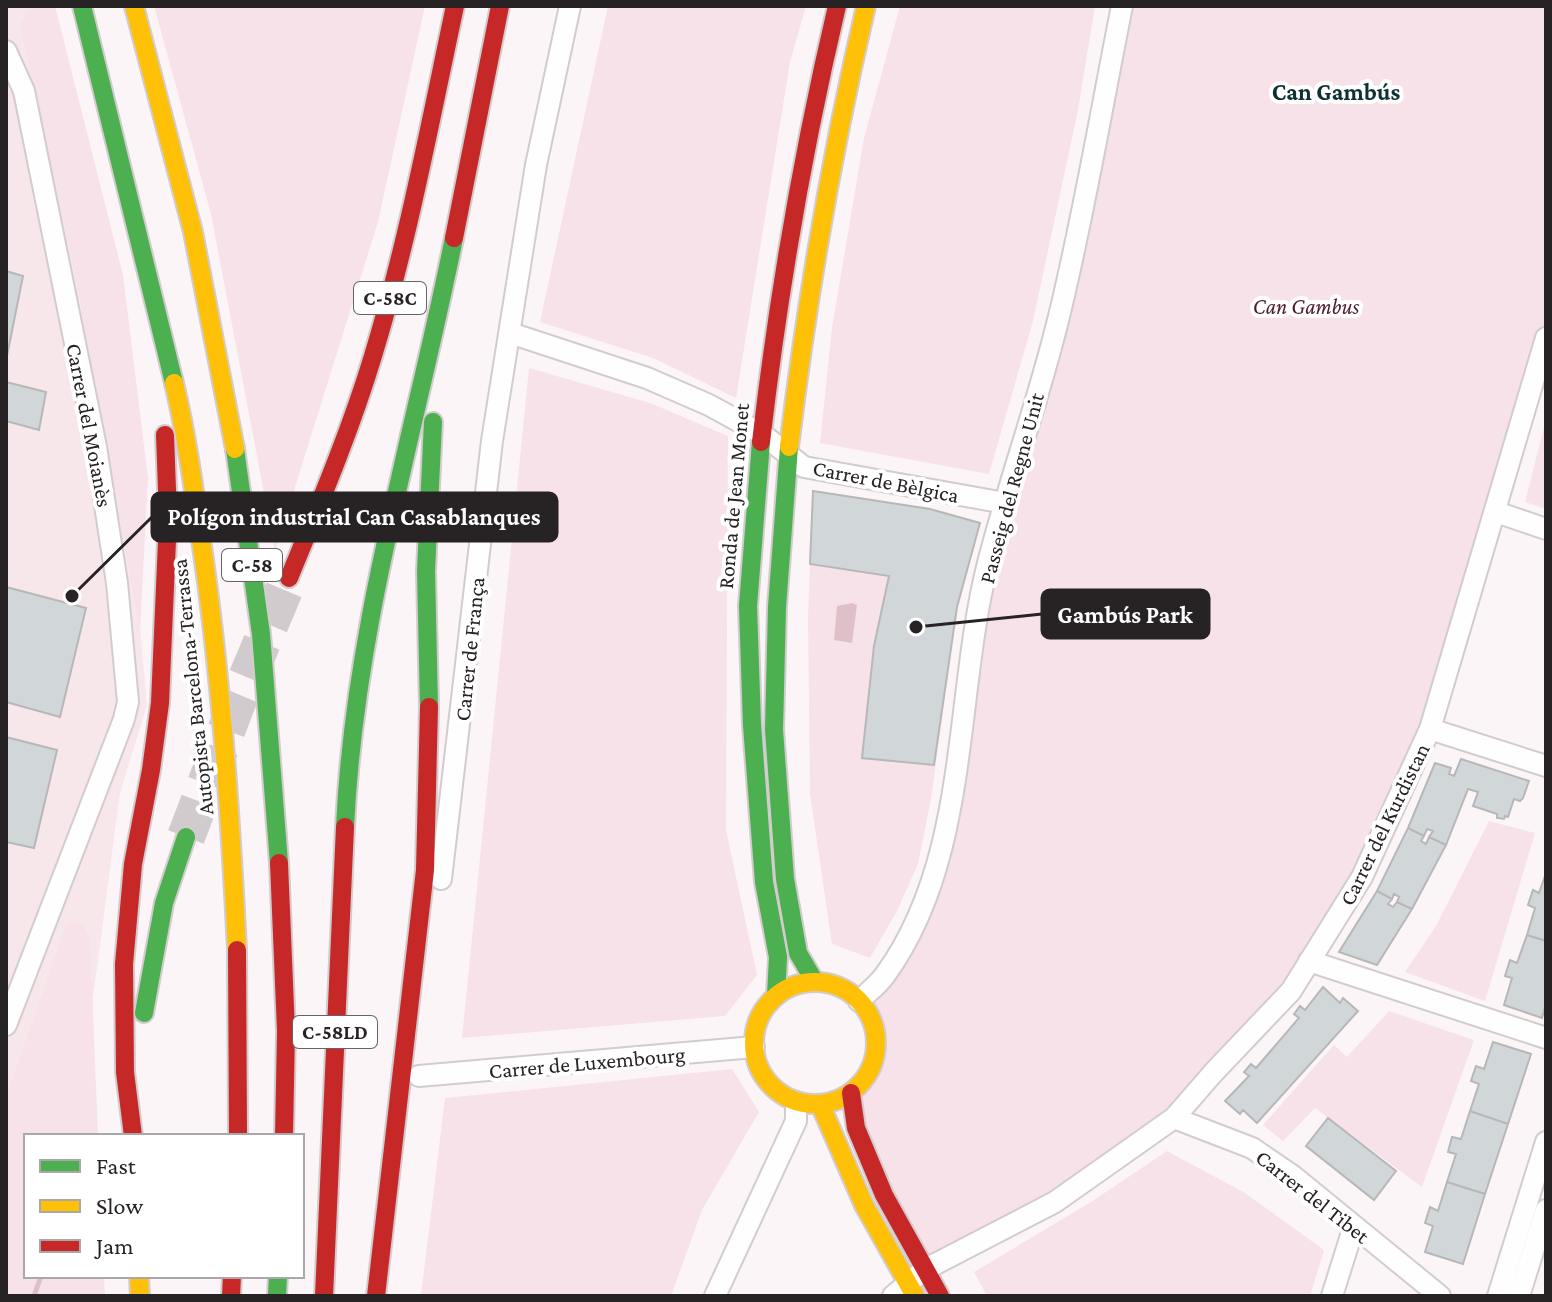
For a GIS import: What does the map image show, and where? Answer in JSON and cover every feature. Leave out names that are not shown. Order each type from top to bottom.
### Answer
[{"type":"main road","name":"Autopista Barcelona-Terrassa","points":[[82,6],[184,425],[213,620],[229,798],[237,960],[238,1134]]},
{"type":"main road","name":"C-58","points":[[134,6],[200,263],[231,421],[257,604],[275,795],[284,947],[287,1035],[284,1134]]},
{"type":"main road","name":"C-58C","points":[[289,578],[342,450],[377,344],[398,265],[455,6]]},
{"type":"main road","name":"C-58C","points":[[347,788],[364,661],[385,548],[450,256],[500,6]]},
{"type":"main road","name":"Ronda de Jean Monet","points":[[776,996],[778,957],[764,882],[754,756],[748,606],[762,434],[792,217],[813,107],[837,6]]},
{"type":"main road","points":[[815,982],[798,953],[785,879],[774,730],[777,607],[800,360],[841,113],[866,6]]},
{"type":"main road","points":[[376,1296],[425,870],[430,669],[426,571],[430,444],[450,256]]},
{"type":"main road","points":[[134,1134],[126,1103],[124,1065],[126,935],[133,868],[156,741],[167,549],[166,440],[148,273]]},
{"type":"main road","name":"C-58LD","points":[[324,1296],[347,788]]},
{"type":"main road","points":[[134,1134],[138,1057],[148,983],[164,903],[186,837]]},
{"type":"main road","points":[[815,982],[839,987],[859,1001],[872,1020],[876,1039],[874,1061],[866,1077],[851,1093],[837,1101],[820,1104],[796,1102],[780,1094],[767,1081],[758,1065],[754,1047],[756,1028],[763,1010],[776,996],[795,985],[815,982]]},
{"type":"main road","points":[[851,1093],[856,1128],[884,1195],[940,1296]]},
{"type":"main road","points":[[820,1104],[905,1292]]},
{"type":"street","name":"Carrer de França","points":[[393,1296],[492,441],[536,165],[570,6]]},
{"type":"street","name":"Passeig del Regne Unit","points":[[859,1001],[884,976],[915,922],[937,863],[952,799],[967,680],[987,566],[1061,309],[1122,6]]},
{"type":"street","name":"Carrer del Moianès","points":[[6,51],[24,91],[96,447],[117,583],[128,702],[6,1025]]},
{"type":"street","name":"Carrer de Bèlgica","points":[[510,333],[647,378],[709,405],[762,434],[804,467],[1005,503]]},
{"type":"street","name":"Carrer del Kurdistan","points":[[905,1292],[924,1270],[1055,1202],[1174,1118],[1291,991],[1362,877],[1430,729],[1546,338]]},
{"type":"street","points":[[1496,512],[1546,529]]},
{"type":"street","points":[[1430,729],[1546,766]]},
{"type":"street","points":[[1309,961],[1546,1038]]},
{"type":"street","name":"Carrer de Luxembourg","points":[[419,1076],[754,1047]]},
{"type":"street","points":[[715,1296],[796,1121],[796,1102]]},
{"type":"street","name":"Carrer del Tibet","points":[[1174,1118],[1252,1148],[1293,1176],[1440,1296]]},
{"type":"street","points":[[1498,1296],[1546,1142]]},
{"type":"street","points":[[1519,1296],[1546,1210]]},
{"type":"street","points":[[1332,1296],[1354,1226]]},
{"type":"shaded area","points":[[6,6],[36,6],[134,561],[147,705],[120,793],[86,1051],[27,1134],[24,1134],[6,1192]]},
{"type":"shaded area","points":[[857,605],[852,643],[834,640],[837,606]]},
{"type":"green space","points":[[30,6],[55,6],[123,275],[148,478],[140,631],[76,280],[20,26]]},
{"type":"green space","points":[[154,6],[425,6],[378,222],[275,551],[211,214]]},
{"type":"green space","points":[[608,6],[806,6],[790,62],[736,398],[653,358],[540,322]]},
{"type":"green space","points":[[900,6],[1095,6],[1078,110],[1033,321],[989,474],[820,443],[832,328],[864,138]]},
{"type":"green space","name":"Can Gambus","points":[[1122,6],[1546,6],[1546,338],[1430,729],[1291,991],[1174,1118],[924,1270],[851,1093],[868,1070],[875,1048],[872,1026],[859,1001],[884,976],[937,863],[967,680],[1061,308]]},
{"type":"green space","points":[[529,368],[650,403],[728,436],[726,830],[757,975],[725,1016],[462,1038]]},
{"type":"green space","points":[[1546,419],[1546,509],[1525,502]]},
{"type":"green space","points":[[813,491],[930,509],[980,523],[957,607],[931,799],[918,864],[897,911],[870,958],[832,944],[810,794],[808,616]]},
{"type":"green space","points":[[1489,821],[1535,833],[1485,1001],[1405,972],[1436,926]]},
{"type":"green space","points":[[73,920],[84,924],[90,941],[98,1134],[24,1134],[24,1278],[104,1278],[105,1296],[6,1296],[6,1097],[68,922]]},
{"type":"green space","points":[[1389,1011],[1474,1040],[1422,1187],[1315,1108],[1283,1141],[1263,1125],[1334,1045],[1347,1057]]},
{"type":"green space","points":[[732,1069],[759,1112],[702,1210],[671,1296],[421,1296],[445,1098]]},
{"type":"green space","points":[[1167,1151],[1245,1193],[1324,1250],[1310,1296],[987,1296],[974,1272],[1091,1202]]},
{"type":"building","points":[[6,271],[23,276],[6,361]]},
{"type":"building","points":[[6,382],[46,392],[39,430],[6,421]]},
{"type":"building","points":[[813,491],[930,509],[980,523],[957,607],[934,765],[862,758],[874,646],[889,576],[810,564]]},
{"type":"building","points":[[6,587],[86,608],[60,717],[6,702]]},
{"type":"building","points":[[6,737],[57,750],[34,848],[6,842]]},
{"type":"building","points":[[1461,759],[1529,781],[1523,798],[1520,801],[1514,799],[1508,817],[1504,819],[1473,806],[1478,792],[1468,789],[1446,845],[1429,837],[1433,831],[1427,829],[1424,836],[1408,828],[1435,763],[1451,768],[1449,774],[1454,776]]},
{"type":"building","points":[[1408,828],[1424,836],[1421,841],[1426,844],[1429,837],[1446,845],[1412,909],[1397,902],[1399,897],[1394,894],[1392,899],[1377,891]]},
{"type":"building","points":[[1546,873],[1546,941],[1527,935],[1535,908],[1528,905],[1533,890],[1539,893]]},
{"type":"building","points":[[1377,891],[1392,899],[1388,904],[1393,907],[1397,902],[1412,909],[1377,965],[1339,952]]},
{"type":"building","points":[[1527,935],[1546,941],[1546,1004],[1542,1018],[1504,1005],[1512,978],[1505,976],[1510,960],[1517,963]]},
{"type":"building","points":[[1323,987],[1340,1003],[1343,998],[1358,1011],[1257,1123],[1243,1110],[1240,1114],[1225,1101],[1249,1076],[1244,1072],[1251,1064],[1256,1068],[1299,1018],[1294,1014],[1300,1006],[1305,1010]]},
{"type":"building","points":[[1493,1042],[1531,1054],[1508,1124],[1470,1111],[1479,1084],[1471,1081],[1476,1066],[1484,1069]]},
{"type":"building","points":[[1470,1111],[1508,1124],[1485,1194],[1447,1182],[1456,1154],[1448,1152],[1452,1137],[1461,1139]]},
{"type":"building","points":[[1328,1118],[1396,1171],[1374,1200],[1306,1146]]},
{"type":"building","points":[[1447,1182],[1485,1194],[1463,1264],[1425,1252],[1433,1226],[1425,1223],[1430,1207],[1438,1211]]},
{"type":"waterway","points":[[34,1296],[40,1278]]},
{"type":"tunnel","points":[[186,837],[239,697],[289,578]]},
{"type":"traffic: fast","points":[[82,6],[174,383]]},
{"type":"traffic: fast","points":[[345,827],[360,678],[373,604],[454,238]]},
{"type":"traffic: fast","points":[[429,707],[426,571],[433,422]]},
{"type":"traffic: fast","points":[[761,442],[748,606],[752,725],[764,882],[778,957],[776,996]]},
{"type":"traffic: fast","points":[[789,447],[777,607],[774,730],[785,879],[798,953],[815,982]]},
{"type":"traffic: fast","points":[[235,449],[261,634],[279,863]]},
{"type":"traffic: fast","points":[[144,1013],[164,903],[186,837]]},
{"type":"traffic: fast","points":[[277,1296],[278,1278]]},
{"type":"traffic: slow","points":[[134,6],[193,232],[235,449]]},
{"type":"traffic: slow","points":[[789,447],[822,225],[866,6]]},
{"type":"traffic: slow","points":[[174,383],[192,477],[214,637],[228,793],[237,950]]},
{"type":"traffic: slow","points":[[815,982],[838,987],[858,1000],[871,1020],[876,1043],[871,1066],[858,1086],[838,1099],[815,1104],[792,1099],[772,1086],[759,1066],[754,1043],[759,1020],[772,1000],[792,987],[815,982]]},
{"type":"traffic: slow","points":[[820,1104],[864,1205],[915,1296]]},
{"type":"traffic: slow","points":[[139,1278],[140,1296]]},
{"type":"traffic: jam","points":[[289,578],[344,440],[386,313],[455,6]]},
{"type":"traffic: jam","points":[[454,238],[500,6]]},
{"type":"traffic: jam","points":[[761,442],[793,223],[837,6]]},
{"type":"traffic: jam","points":[[133,1134],[125,1072],[124,964],[133,864],[160,703],[168,517],[165,435]]},
{"type":"traffic: jam","points":[[376,1296],[425,870],[429,707]]},
{"type":"traffic: jam","points":[[324,1296],[345,827]]},
{"type":"traffic: jam","points":[[279,863],[286,1031],[284,1134]]},
{"type":"traffic: jam","points":[[237,950],[238,1134]]},
{"type":"traffic: jam","points":[[851,1093],[856,1128],[884,1195],[940,1296]]},
{"type":"traffic: jam","points":[[231,1296],[232,1278]]},
{"type":"place","name":"Polígon industrial Can Casablanques","points":[[72,596]]},
{"type":"place","name":"Gambús Park","points":[[916,627]]},
{"type":"district","name":"Can Gambús","points":[[1336,92]]}]
